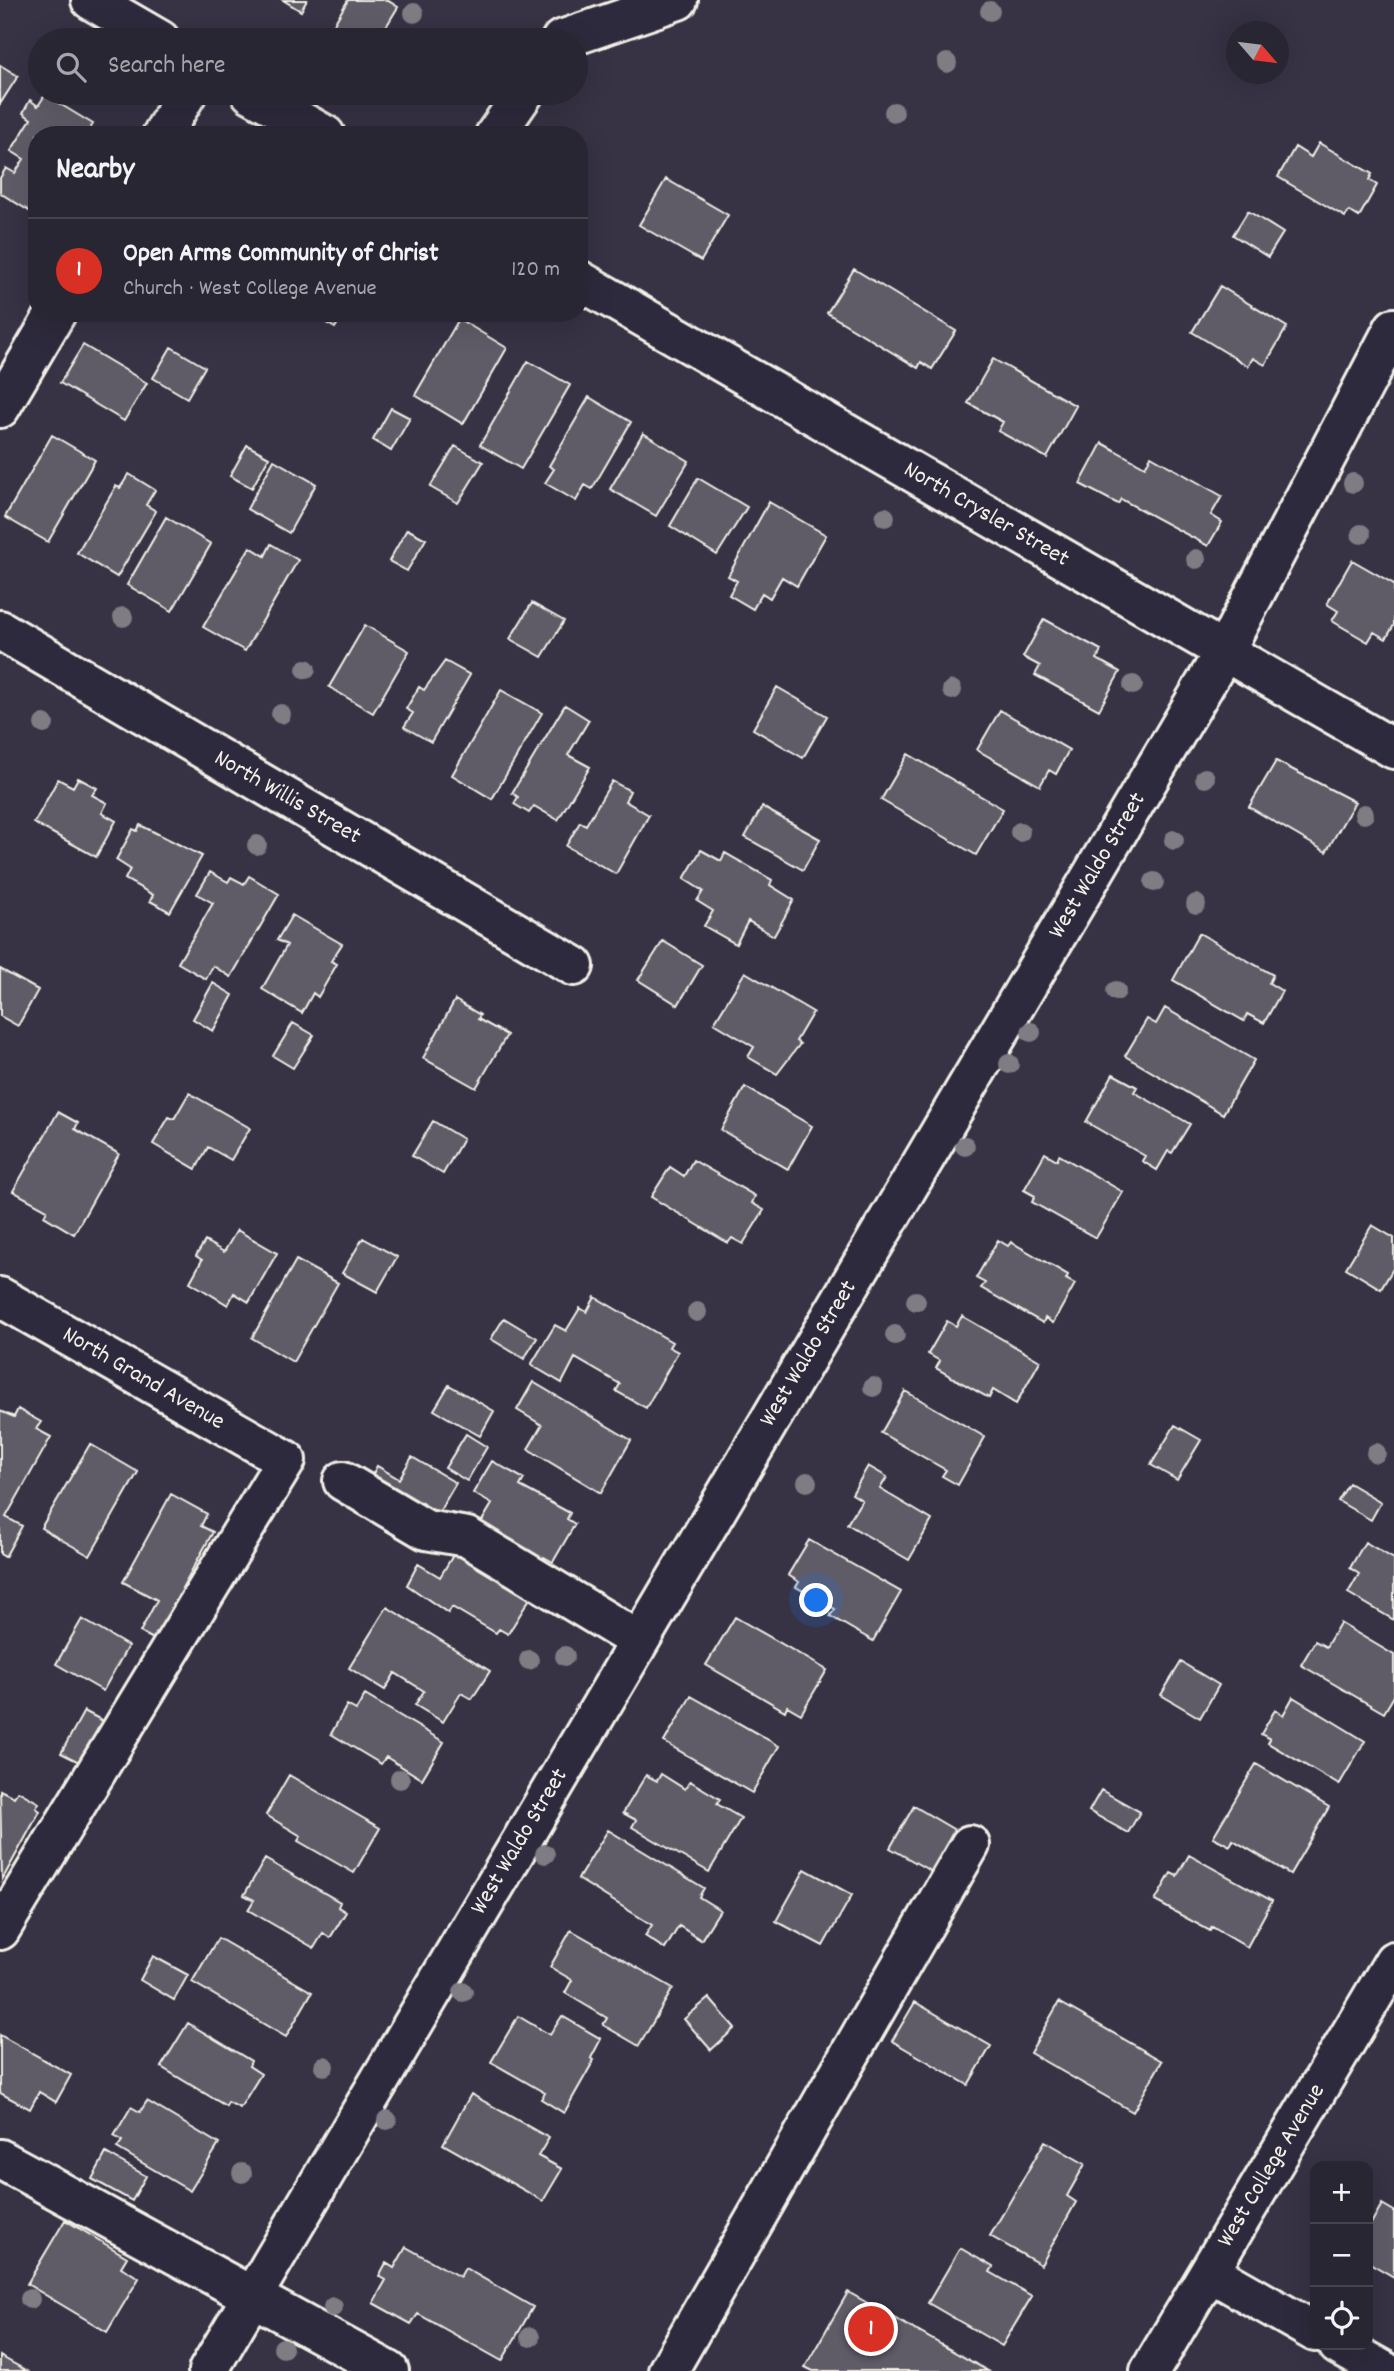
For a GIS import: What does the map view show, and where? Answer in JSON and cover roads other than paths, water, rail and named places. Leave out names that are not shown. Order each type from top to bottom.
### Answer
[{"type":"street","points":[[91,0],[139,28]]},
{"type":"street","points":[[588,31],[678,0]]},
{"type":"street","points":[[167,126],[180,105]]},
{"type":"street","points":[[272,105],[309,126]]},
{"type":"street","points":[[501,126],[516,105]]},
{"type":"street","name":"North Crysler Street","points":[[588,285],[1394,749]]},
{"type":"street","points":[[0,408],[51,322]]},
{"type":"street","name":"West Waldo Street","points":[[208,2371],[1224,652],[1394,328]]},
{"type":"street","name":"North Willis Street","points":[[0,631],[574,966]]},
{"type":"street","name":"North Grand Avenue","points":[[0,1297],[286,1460],[0,1930]]},
{"type":"street","points":[[343,1481],[426,1530],[467,1537],[639,1641]]},
{"type":"street","points":[[668,2371],[970,1845]]},
{"type":"street","name":"West College Avenue","points":[[1150,2371],[1394,1961]]},
{"type":"street","points":[[0,2159],[389,2371]]},
{"type":"street","points":[[1210,2272],[1310,2329]]},
{"type":"street","points":[[1347,2350],[1384,2371]]},
{"type":"place","name":"Open Arms Community of Christ","points":[[871,2329]]}]
